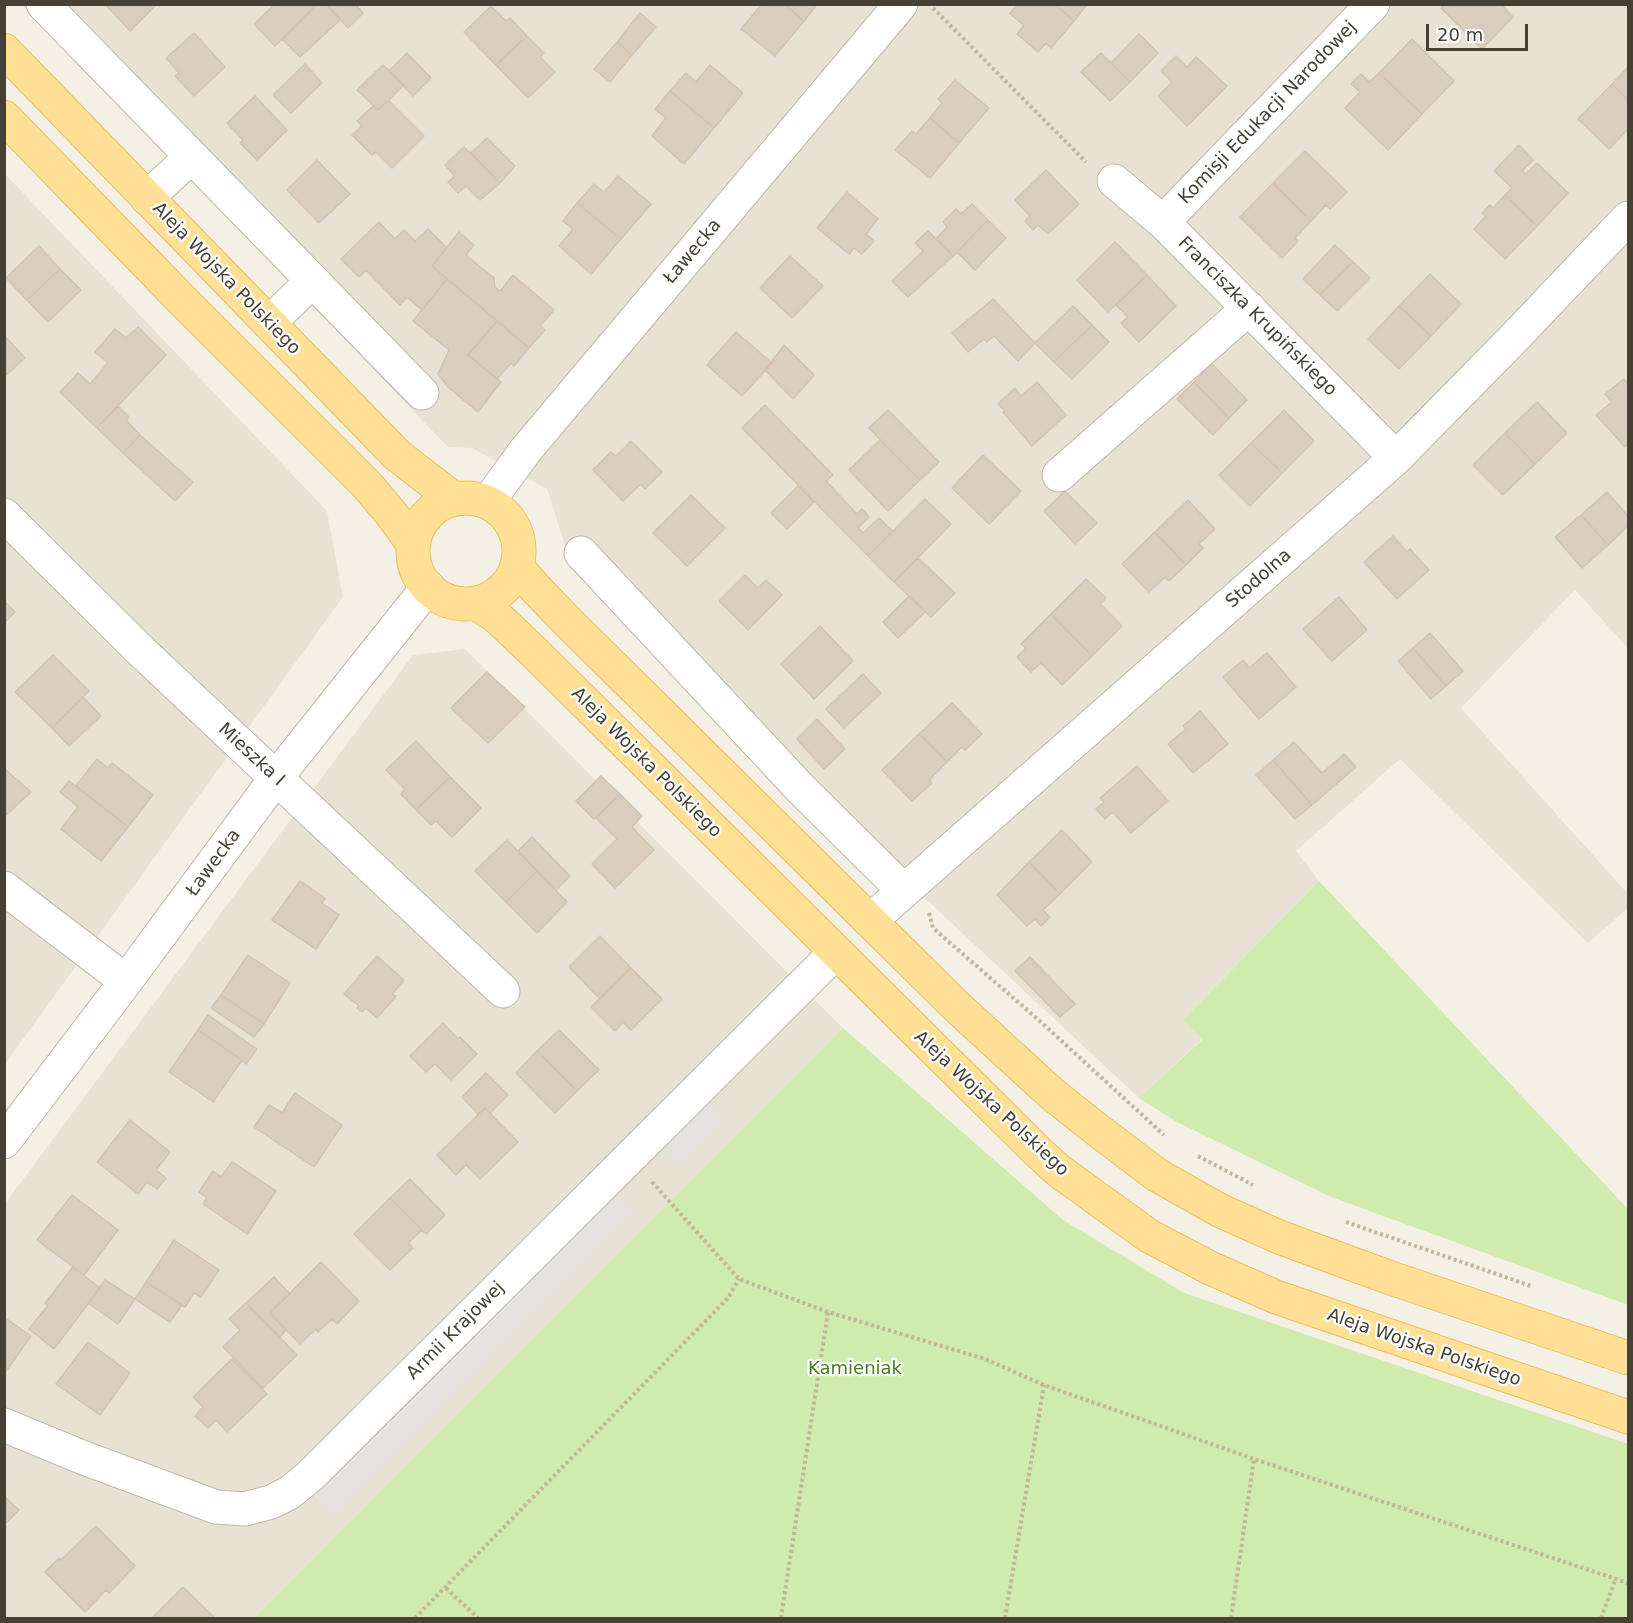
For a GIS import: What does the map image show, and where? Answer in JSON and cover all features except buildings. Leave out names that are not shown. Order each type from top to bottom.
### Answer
[{"type":"main road","name":"Aleja Wojska Polskiego","points":[[4,50],[397,456],[454,499]]},
{"type":"main road","points":[[4,117],[367,485],[414,544]]},
{"type":"main road","points":[[454,499],[477,499],[488,502],[504,513],[515,529],[519,548],[517,567],[508,584],[494,597],[476,603],[458,604],[441,598],[428,587],[416,567],[414,544],[418,529],[427,515],[454,499]]},
{"type":"main road","points":[[517,567],[536,590],[956,1006],[1051,1093],[1157,1175],[1192,1196],[1279,1237],[1388,1277],[1629,1358]]},
{"type":"main road","name":"Aleja Wojska Polskiego","points":[[476,603],[497,617],[535,652],[835,953],[1038,1152],[1074,1182],[1149,1236],[1210,1268],[1276,1297],[1629,1417]]},
{"type":"street","points":[[43,4],[422,393]]},
{"type":"street","name":"Komisji Edukacji Narodowej","points":[[1163,222],[1373,4]]},
{"type":"street","name":"Ławecka","points":[[488,502],[525,451],[916,5]]},
{"type":"street","points":[[147,198],[191,157]]},
{"type":"street","name":"Franciszka Krupińskiego","points":[[1114,181],[1163,222],[1396,458]]},
{"type":"street","name":"Stodolna","points":[[870,921],[916,900],[1396,458],[1629,218]]},
{"type":"street","points":[[268,323],[312,281]]},
{"type":"street","points":[[1059,474],[1249,308]]},
{"type":"street","name":"Mieszka I","points":[[4,515],[133,644],[503,991]]},
{"type":"street","points":[[581,553],[800,788],[916,900]]},
{"type":"street","name":"Ławecka","points":[[4,1142],[276,778],[428,587]]},
{"type":"street","points":[[4,888],[126,981]]},
{"type":"street","name":"Armii Krajowej","points":[[4,1425],[84,1458],[216,1507],[245,1509],[272,1502],[289,1493],[310,1476],[835,953]]},
{"type":"path","points":[[916,5],[1094,170],[1114,181]]},
{"type":"path","points":[[916,900],[933,928],[1042,1023],[1172,1142]]},
{"type":"path","points":[[1192,1152],[1260,1189]]},
{"type":"path","points":[[630,1157],[739,1279],[828,1312],[985,1359],[1044,1385],[1254,1459],[1629,1583]]},
{"type":"path","points":[[1336,1219],[1538,1289]]},
{"type":"path","points":[[415,1618],[728,1298],[739,1279]]},
{"type":"path","points":[[781,1618],[828,1312]]},
{"type":"path","points":[[1005,1618],[1044,1385]]},
{"type":"path","points":[[1231,1618],[1254,1459]]},
{"type":"path","points":[[1601,1618],[1616,1578]]},
{"type":"path","points":[[446,1588],[478,1618]]},
{"type":"shaded area","points":[[22,5],[1628,5],[1628,648],[1575,590],[1461,708],[1628,894],[1628,908],[1588,943],[1400,759],[1296,851],[1319,881],[1183,1020],[1203,1038],[1139,1098],[573,570],[547,489],[472,448],[448,447]]},
{"type":"shaded area","points":[[5,174],[327,511],[343,597],[5,1064]]},
{"type":"shaded area","points":[[465,649],[843,1028],[254,1618],[5,1618],[4,1205],[413,655]]},
{"type":"shaded area","points":[[709,1101],[726,1119],[679,1165],[662,1147]]},
{"type":"shaded area","points":[[615,1192],[634,1212],[334,1515],[315,1496]]},
{"type":"green space","points":[[1319,881],[1628,1209],[1628,1305],[1331,1197],[1177,1122],[1139,1098],[1203,1039],[1183,1020]]},
{"type":"green space","name":"Kamieniak","points":[[843,1028],[1063,1220],[1184,1293],[1628,1444],[1628,1618],[254,1618]]}]
